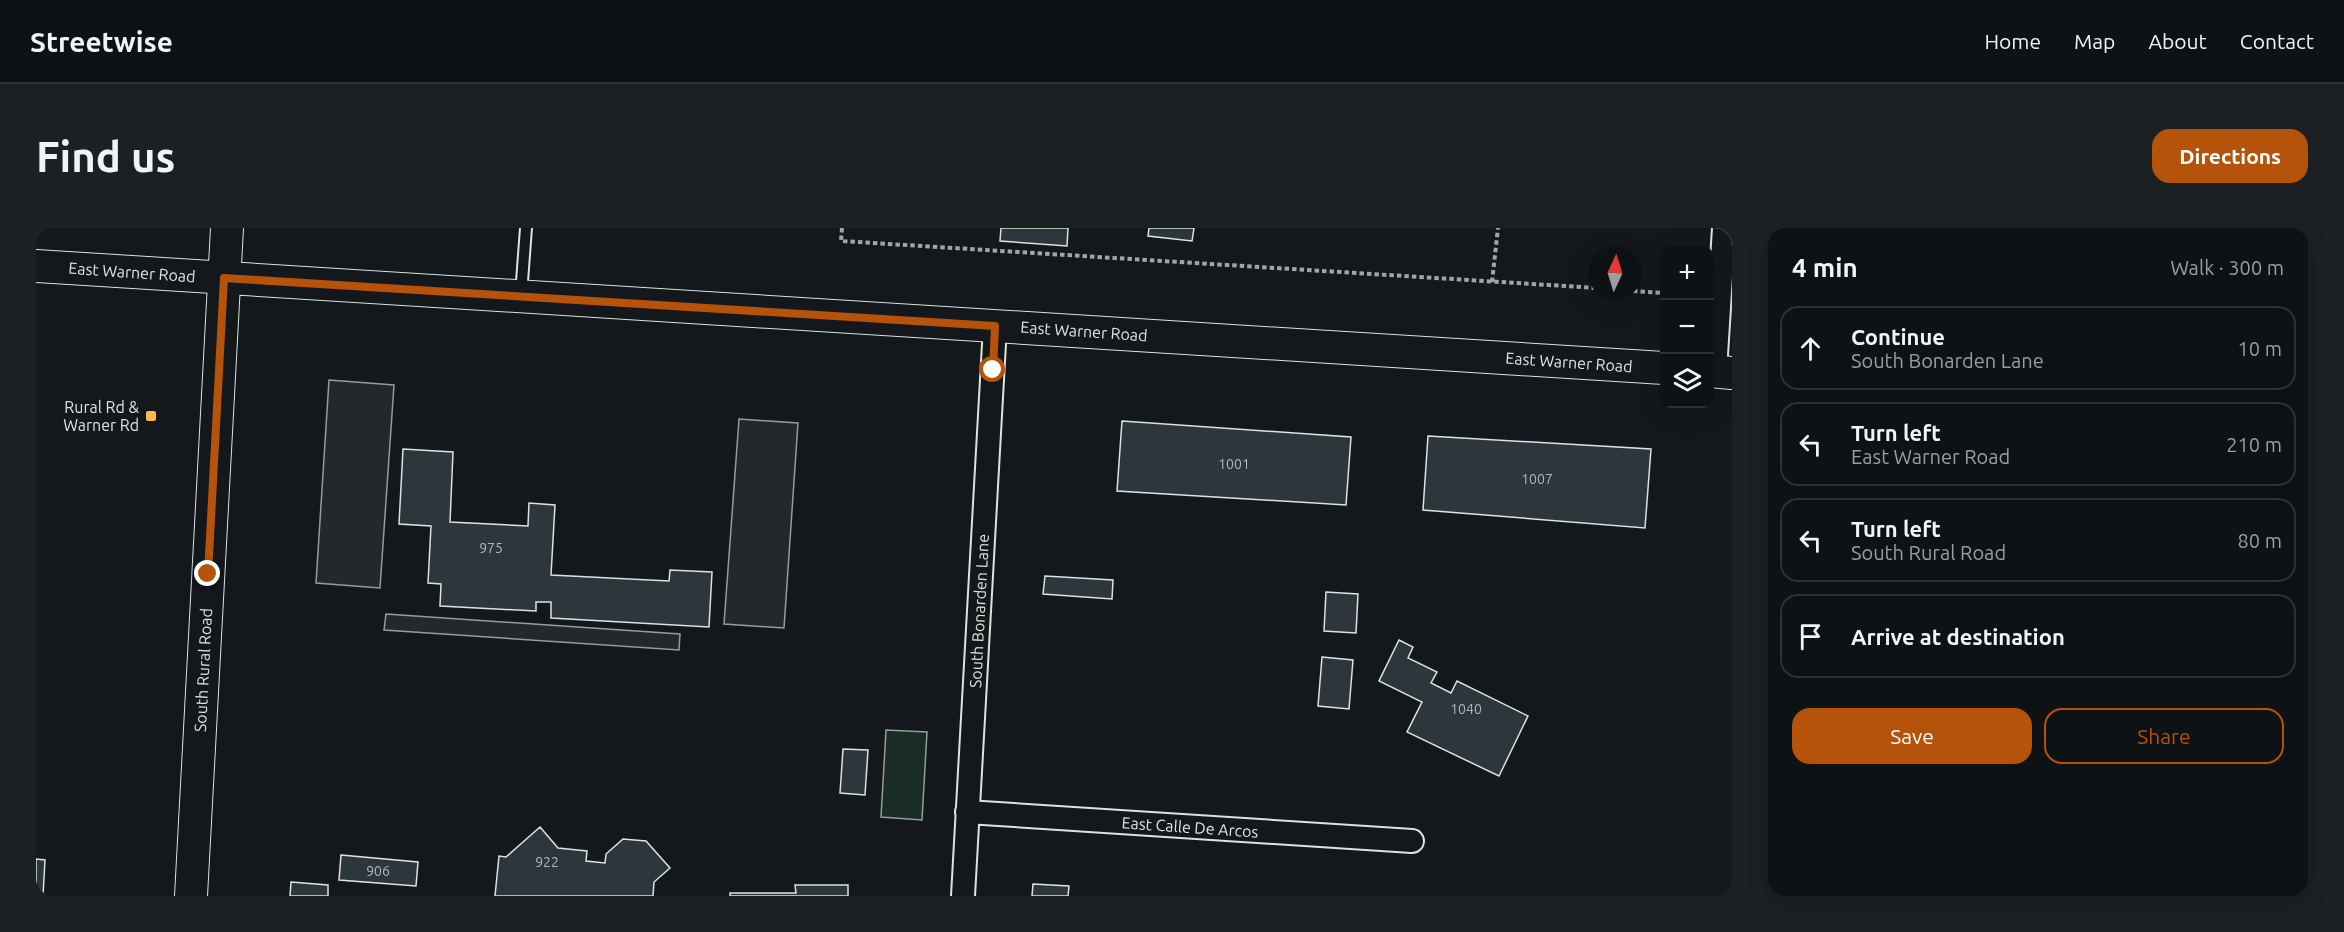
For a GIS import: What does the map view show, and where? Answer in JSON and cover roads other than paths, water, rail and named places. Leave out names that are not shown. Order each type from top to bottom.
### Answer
[{"type":"main road","name":"South Rural Road","points":[[191,896],[227,228]]},
{"type":"main road","name":"East Warner Road","points":[[36,266],[1660,368]]},
{"type":"street","points":[[1719,372],[1724,228]]},
{"type":"street","name":"South Bonarden Lane","points":[[963,896],[995,326]]},
{"type":"street","name":"East Calle De Arcos","points":[[968,812],[1412,841]]},
{"type":"lane","points":[[521,296],[526,228]]},
{"type":"place","name":"Rural Rd & Warner Rd","points":[[151,416]]}]
